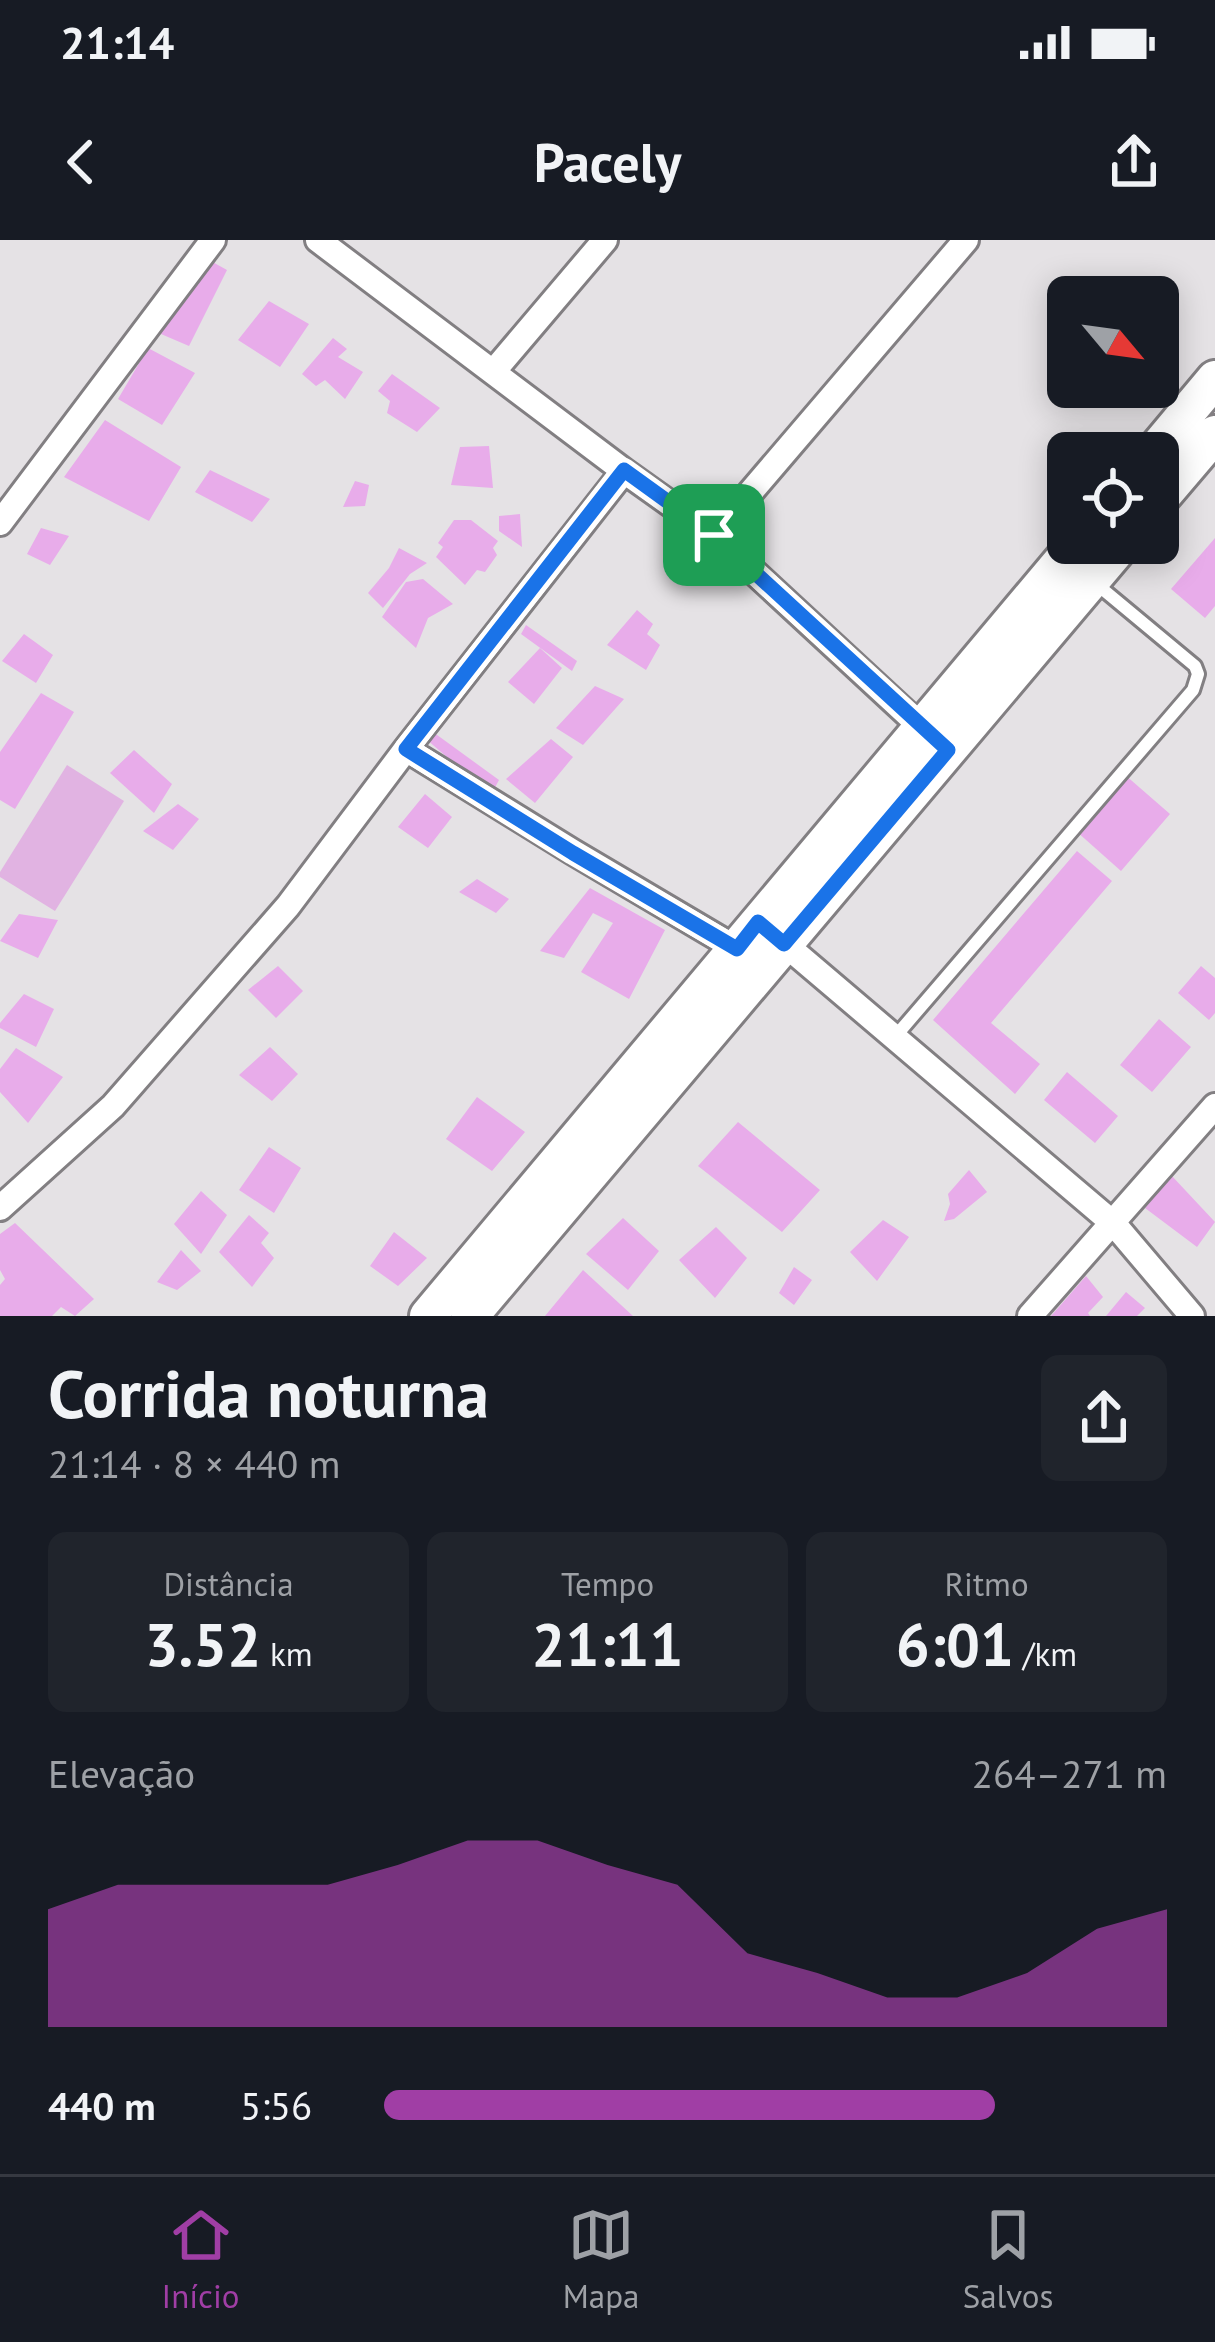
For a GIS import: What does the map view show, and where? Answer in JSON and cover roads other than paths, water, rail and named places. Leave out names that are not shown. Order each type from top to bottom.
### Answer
[{"type":"street","points":[[2,518],[213,240]]},
{"type":"street","points":[[318,240],[714,535],[935,739]]},
{"type":"street","points":[[493,372],[605,240]]},
{"type":"street","points":[[714,535],[966,240]]},
{"type":"street","points":[[1171,432],[1215,379]]},
{"type":"street","points":[[1179,477],[1215,434]]},
{"type":"street","points":[[0,1208],[127,1089],[288,906],[624,470]]},
{"type":"street","points":[[935,739],[1063,564]]},
{"type":"street","points":[[428,1316],[935,739],[1105,564]]},
{"type":"street","points":[[406,749],[573,853],[760,938],[893,1039],[1114,1224],[1192,1316]]},
{"type":"street","points":[[470,1316],[760,938]]},
{"type":"street","points":[[1030,1316],[1215,1106]]},
{"type":"lane","points":[[893,1039],[1193,690],[1198,674],[1195,666],[1092,580]]}]
